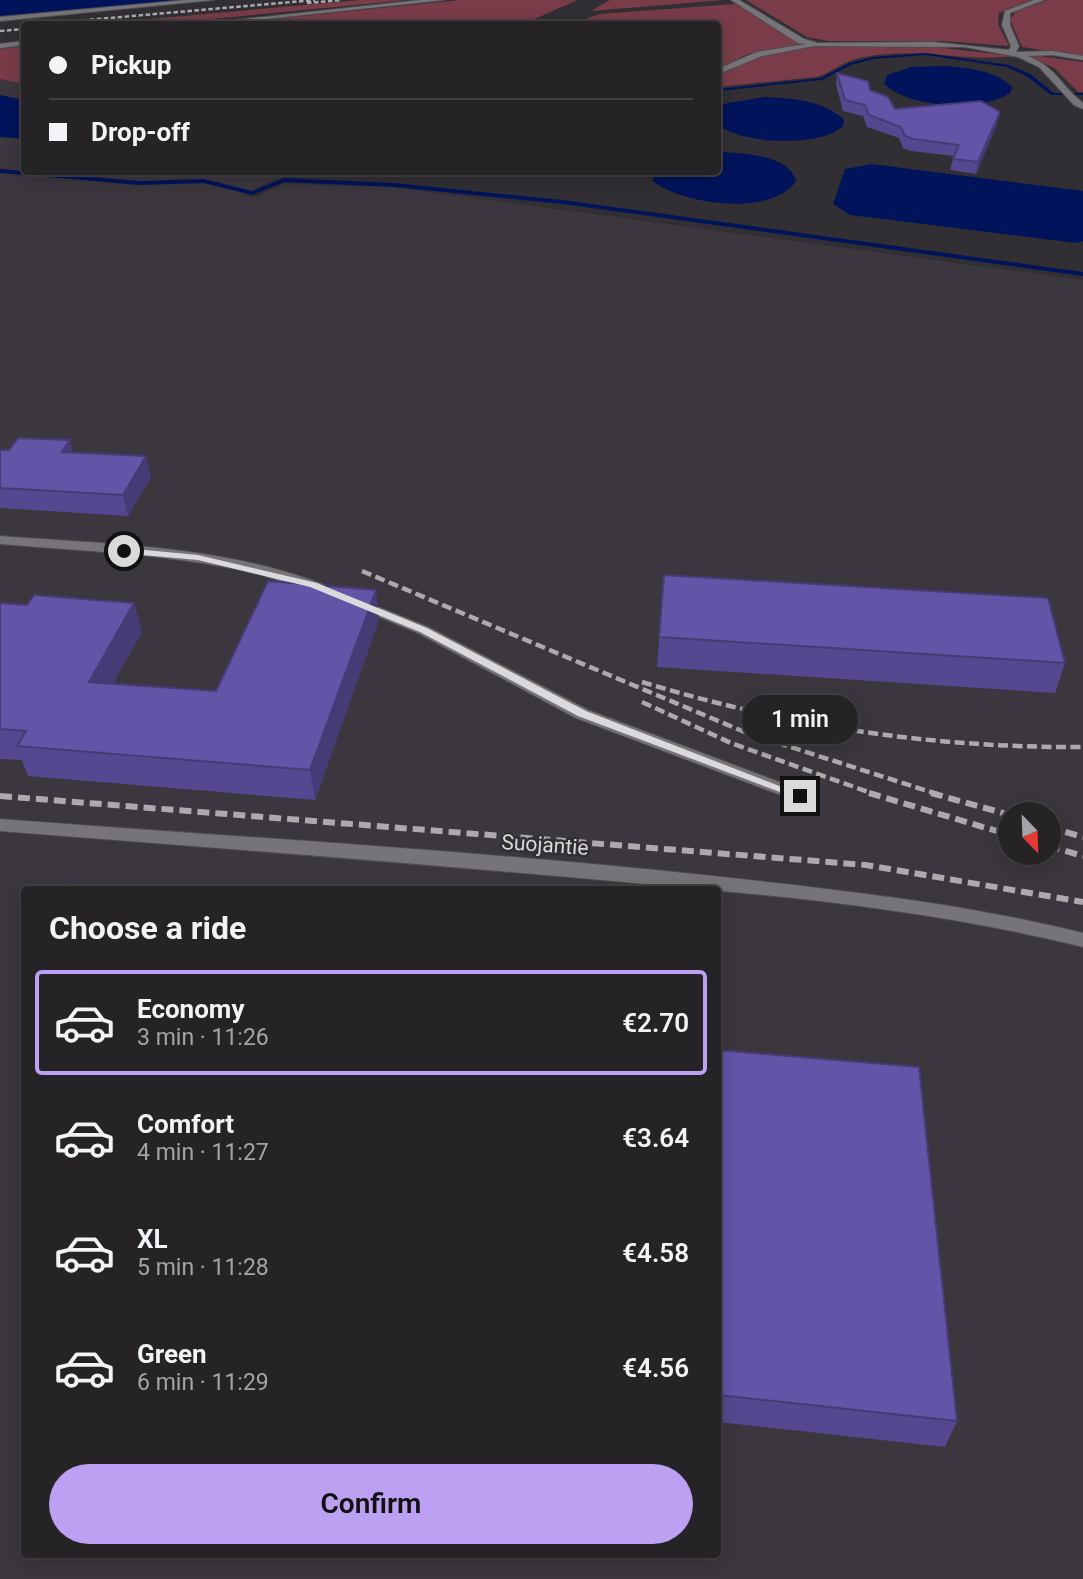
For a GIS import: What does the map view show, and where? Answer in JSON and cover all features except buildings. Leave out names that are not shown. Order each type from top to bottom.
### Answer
[{"type":"lane","points":[[0,19],[210,0]]},
{"type":"lane","points":[[232,21],[441,0]]},
{"type":"lane","points":[[734,0],[801,41],[818,45]]},
{"type":"lane","points":[[1011,54],[1015,46],[1006,25],[1007,12],[1041,0]]},
{"type":"lane","points":[[0,46],[21,43]]},
{"type":"lane","points":[[721,71],[760,54],[818,45],[928,45],[1011,54],[1052,53],[1083,58]]},
{"type":"lane","points":[[1011,54],[1041,64],[1061,80],[1069,94],[1083,107]]},
{"type":"lane","points":[[0,540],[198,558],[313,585],[423,630],[582,714],[800,796]]},
{"type":"lane","name":"Suojantie","points":[[0,825],[648,876],[926,908],[1035,927],[1083,940]]},
{"type":"shaded area","points":[[0,0],[188,0],[0,16]]},
{"type":"shaded area","points":[[360,0],[407,0],[191,21],[127,21]]},
{"type":"shaded area","points":[[460,0],[578,0],[530,21],[254,21]]},
{"type":"shaded area","points":[[610,0],[724,0],[591,11]]},
{"type":"shaded area","points":[[746,0],[1031,0],[999,13],[998,24],[1009,46],[942,41],[828,41],[807,37]]},
{"type":"shaded area","points":[[1047,0],[1083,0],[1083,56],[1022,47],[1010,20],[1015,12]]},
{"type":"shaded area","points":[[735,4],[802,44],[748,54],[721,68],[721,21],[581,21],[599,14]]},
{"type":"shaded area","points":[[21,46],[21,83],[0,79],[0,49]]},
{"type":"shaded area","points":[[813,47],[935,47],[1013,56],[982,58],[919,53],[877,55],[850,61],[816,77],[721,87],[721,73],[751,58]]},
{"type":"shaded area","points":[[1024,54],[1083,62],[1083,92],[1078,92],[1054,68]]},
{"type":"shaded area","points":[[945,66],[989,73],[1012,87],[1011,92],[999,99],[983,103],[946,105],[910,98],[884,84],[887,75],[912,67]]},
{"type":"shaded area","points":[[0,79],[21,83],[21,175],[285,175],[242,195],[255,198],[283,184],[392,187],[1083,280],[1083,1579],[0,1579]]},
{"type":"shaded area","points":[[0,95],[21,99],[21,139],[0,137]]},
{"type":"shaded area","points":[[764,97],[796,99],[835,113],[844,119],[843,126],[817,138],[800,140],[781,141],[744,136],[721,127],[723,104]]},
{"type":"shaded area","points":[[721,152],[751,154],[774,160],[792,172],[796,181],[784,192],[768,200],[727,204],[684,196],[653,181],[652,175],[721,175]]},
{"type":"shaded area","points":[[872,164],[1083,191],[1083,241],[1076,243],[850,215],[833,204],[845,169]]},
{"type":"waterway","points":[[721,90],[822,79],[850,64],[873,58],[926,54],[1008,66],[1028,75],[1053,94],[1083,94]]},
{"type":"waterway","points":[[0,171],[21,173]]},
{"type":"waterway","points":[[46,175],[139,183],[204,181],[252,193],[284,180],[395,185],[563,202],[1083,274]]},
{"type":"railway","points":[[75,21],[315,0]]},
{"type":"railway","points":[[307,3],[342,0]]},
{"type":"railway","points":[[0,31],[21,29]]},
{"type":"railway","points":[[362,571],[747,733],[937,794]]},
{"type":"railway","points":[[642,682],[751,711],[860,731],[970,743],[1083,747]]},
{"type":"railway","points":[[642,702],[731,743],[874,794]]},
{"type":"railway","points":[[869,793],[998,831]]},
{"type":"railway","points":[[931,793],[998,812]]},
{"type":"railway","points":[[0,796],[866,865],[1083,902]]},
{"type":"railway","points":[[1061,831],[1083,837]]},
{"type":"railway","points":[[1061,850],[1083,856]]},
{"type":"route","points":[[124,551],[198,558],[313,585],[423,630],[582,714],[697,760],[800,796]]}]
